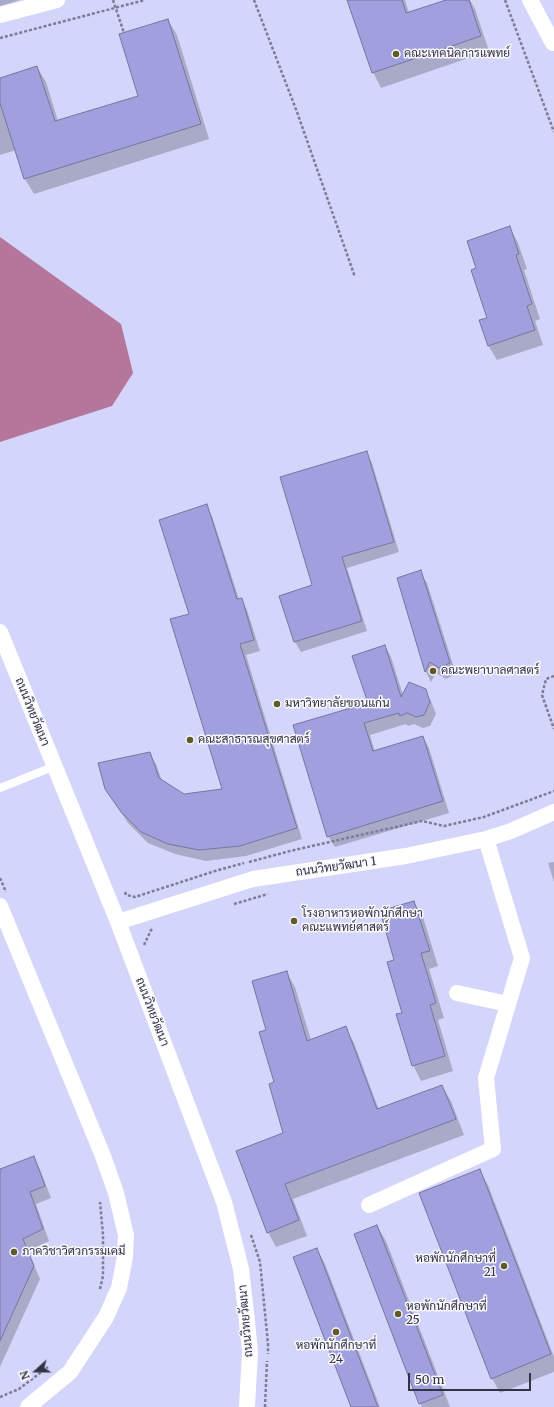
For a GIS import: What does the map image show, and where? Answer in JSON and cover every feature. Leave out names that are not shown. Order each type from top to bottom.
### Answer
[{"type":"street","points":[[0,16],[57,0]]},
{"type":"street","points":[[530,0],[553,45]]},
{"type":"street","points":[[542,0],[553,45]]},
{"type":"street","name":"ถนนวิทยวัฒนา","points":[[0,632],[118,922],[224,1202],[240,1269],[246,1312],[250,1352],[247,1407]]},
{"type":"street","name":"ถนนวิทยวัฒนา 1","points":[[118,922],[253,879],[406,856],[486,839],[554,812]]},
{"type":"street","points":[[369,1205],[493,1149],[486,1078],[522,958],[486,839]]},
{"type":"street","points":[[0,906],[103,1156],[116,1193],[126,1235],[125,1257],[119,1288],[106,1317],[70,1372],[28,1407]]},
{"type":"street","points":[[457,993],[508,1004]]},
{"type":"lane","points":[[0,788],[54,766]]},
{"type":"path","points":[[113,0],[124,33]]},
{"type":"path","points":[[0,38],[145,0]]},
{"type":"path","points":[[254,0],[297,112],[355,277]]},
{"type":"path","points":[[505,0],[554,132]]},
{"type":"path","points":[[554,676],[546,679],[542,695],[554,729]]},
{"type":"path","points":[[123,887],[126,895],[135,897],[215,871],[290,851],[422,821],[444,826],[477,818],[554,791]]},
{"type":"path","points":[[98,1194],[103,1235],[104,1276],[99,1290]]},
{"type":"path","points":[[0,1397],[19,1389],[53,1364]]},
{"type":"shaded area","points":[[0,237],[121,324],[133,373],[112,406],[0,442]]},
{"type":"building","name":"คณะเทคนิคการแพทย์","points":[[347,0],[402,0],[406,13],[446,0],[469,0],[481,36],[372,73]]},
{"type":"building","points":[[168,19],[201,124],[24,179],[0,103],[0,78],[37,66],[55,121],[138,96],[119,34]]},
{"type":"building","points":[[510,226],[519,254],[516,255],[532,304],[527,306],[535,330],[488,346],[479,320],[487,318],[471,270],[476,268],[467,241]]},
{"type":"building","points":[[367,451],[394,542],[342,557],[362,621],[294,642],[279,596],[312,585],[280,477]]},
{"type":"building","name":"คณะสาธารณสุขศาสตร์","points":[[207,504],[237,599],[242,598],[254,640],[240,644],[297,828],[240,846],[199,850],[168,844],[141,832],[121,812],[105,789],[98,763],[150,752],[159,778],[184,794],[222,789],[170,619],[189,614],[159,520]]},
{"type":"building","points":[[421,570],[450,663],[439,668],[430,662],[425,672],[397,578]]},
{"type":"building","points":[[385,645],[401,697],[409,682],[426,689],[430,702],[424,715],[416,717],[407,713],[400,716],[399,713],[364,723],[373,751],[423,736],[443,801],[327,837],[293,725],[368,703],[352,656]]},
{"type":"building","points":[[414,901],[430,951],[421,953],[436,1003],[430,1005],[445,1056],[412,1066],[396,1014],[402,1013],[387,962],[394,960],[380,911]]},
{"type":"building","points":[[287,971],[307,1041],[346,1026],[377,1109],[442,1085],[456,1119],[285,1184],[299,1220],[267,1233],[236,1151],[283,1133],[269,1084],[274,1082],[259,1032],[266,1030],[252,981]]},
{"type":"building","name":"ภาควิชาวิศวกรรมเคมี","points":[[34,1156],[45,1186],[30,1192],[43,1229],[23,1239],[34,1266],[0,1341],[0,1169]]},
{"type":"building","points":[[480,1169],[551,1354],[491,1379],[419,1193]]},
{"type":"building","name":"หอพักนักศึกษาที่ 25","points":[[377,1225],[443,1395],[419,1404],[354,1234]]},
{"type":"building","name":"หอพักนักศึกษาที่ 24","points":[[317,1248],[378,1407],[351,1407],[293,1257]]},
{"type":"place","name":"คณะเทคนิคการแพทย์","points":[[396,54]]},
{"type":"place","name":"คณะพยาบาลศาสตร์","points":[[433,671]]},
{"type":"place","name":"มหาวิทยาลัยขอนแก่น","points":[[277,704]]},
{"type":"place","name":"คณะสาธารณสุขศาสตร์","points":[[190,740]]},
{"type":"place","name":"โรงอาหารหอพักนักศึกษา คณะแพทย์ศาสตร์","points":[[294,921]]},
{"type":"place","name":"ภาควิชาวิศวกรรมเคมี","points":[[14,1252]]},
{"type":"place","name":"หอพักนักศึกษาที่ 21","points":[[504,1266]]},
{"type":"place","name":"หอพักนักศึกษาที่ 25","points":[[398,1314]]},
{"type":"place","name":"หอพักนักศึกษาที่ 24","points":[[336,1332]]}]
